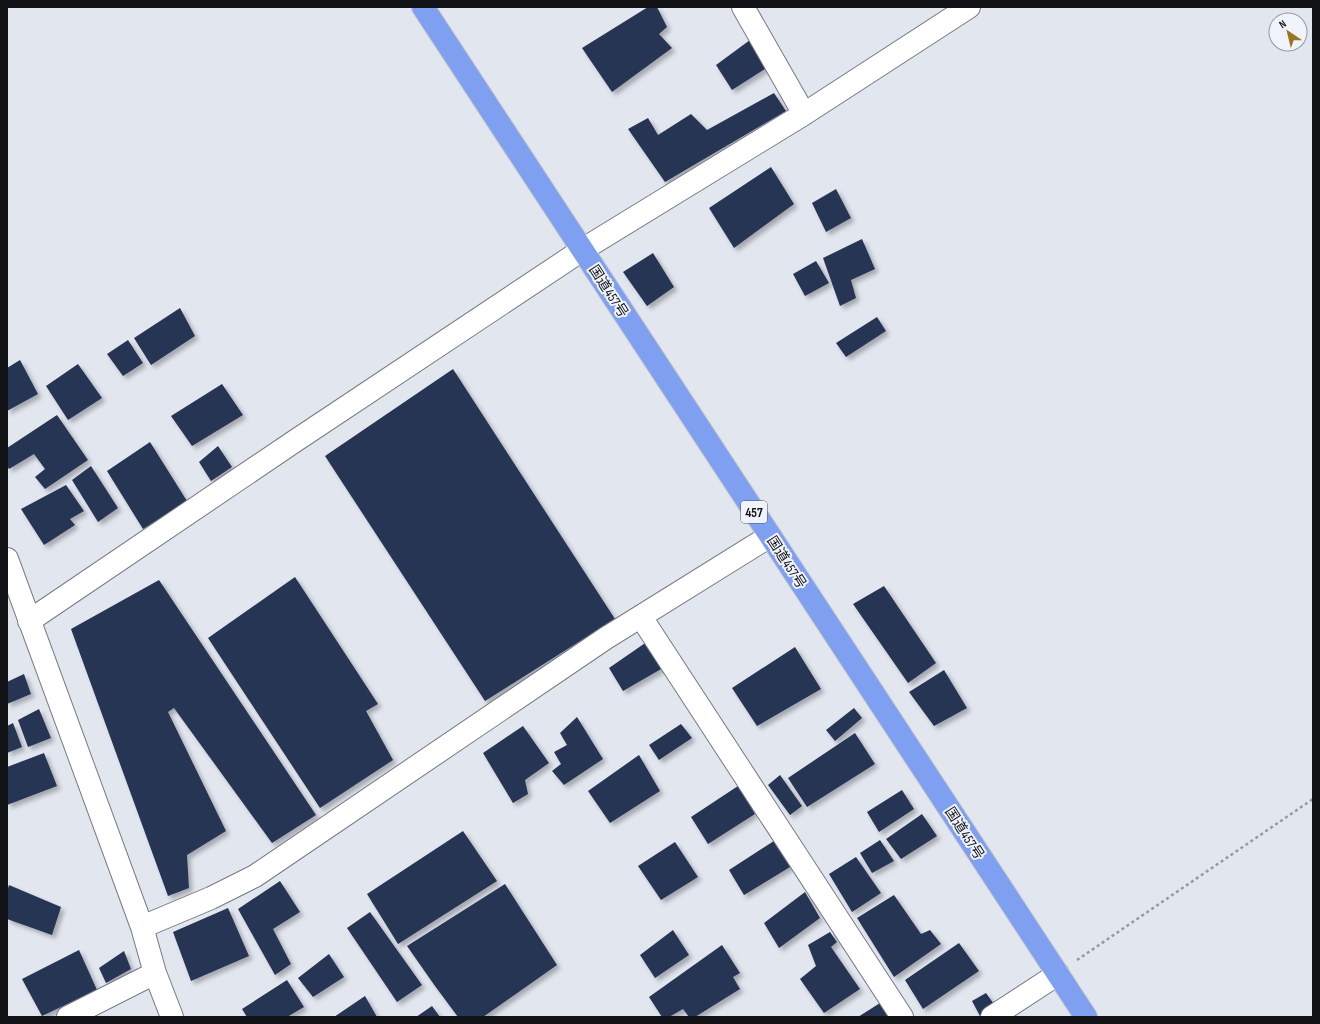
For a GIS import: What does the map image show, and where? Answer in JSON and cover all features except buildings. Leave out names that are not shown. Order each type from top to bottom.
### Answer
[{"type":"highway","name":"国道457号","points":[[423,7],[1086,1017]]},
{"type":"street","points":[[743,7],[804,114]]},
{"type":"street","points":[[29,621],[292,443],[582,250],[804,114],[969,7]]},
{"type":"street","points":[[142,927],[211,898],[255,876],[587,651],[770,536]]},
{"type":"street","points":[[7,559],[142,927],[155,973],[172,1017]]},
{"type":"street","points":[[641,617],[902,1017]]},
{"type":"street","points":[[68,1017],[155,973]]},
{"type":"street","points":[[992,1017],[1058,974]]},
{"type":"path","points":[[1058,974],[1313,799]]}]
